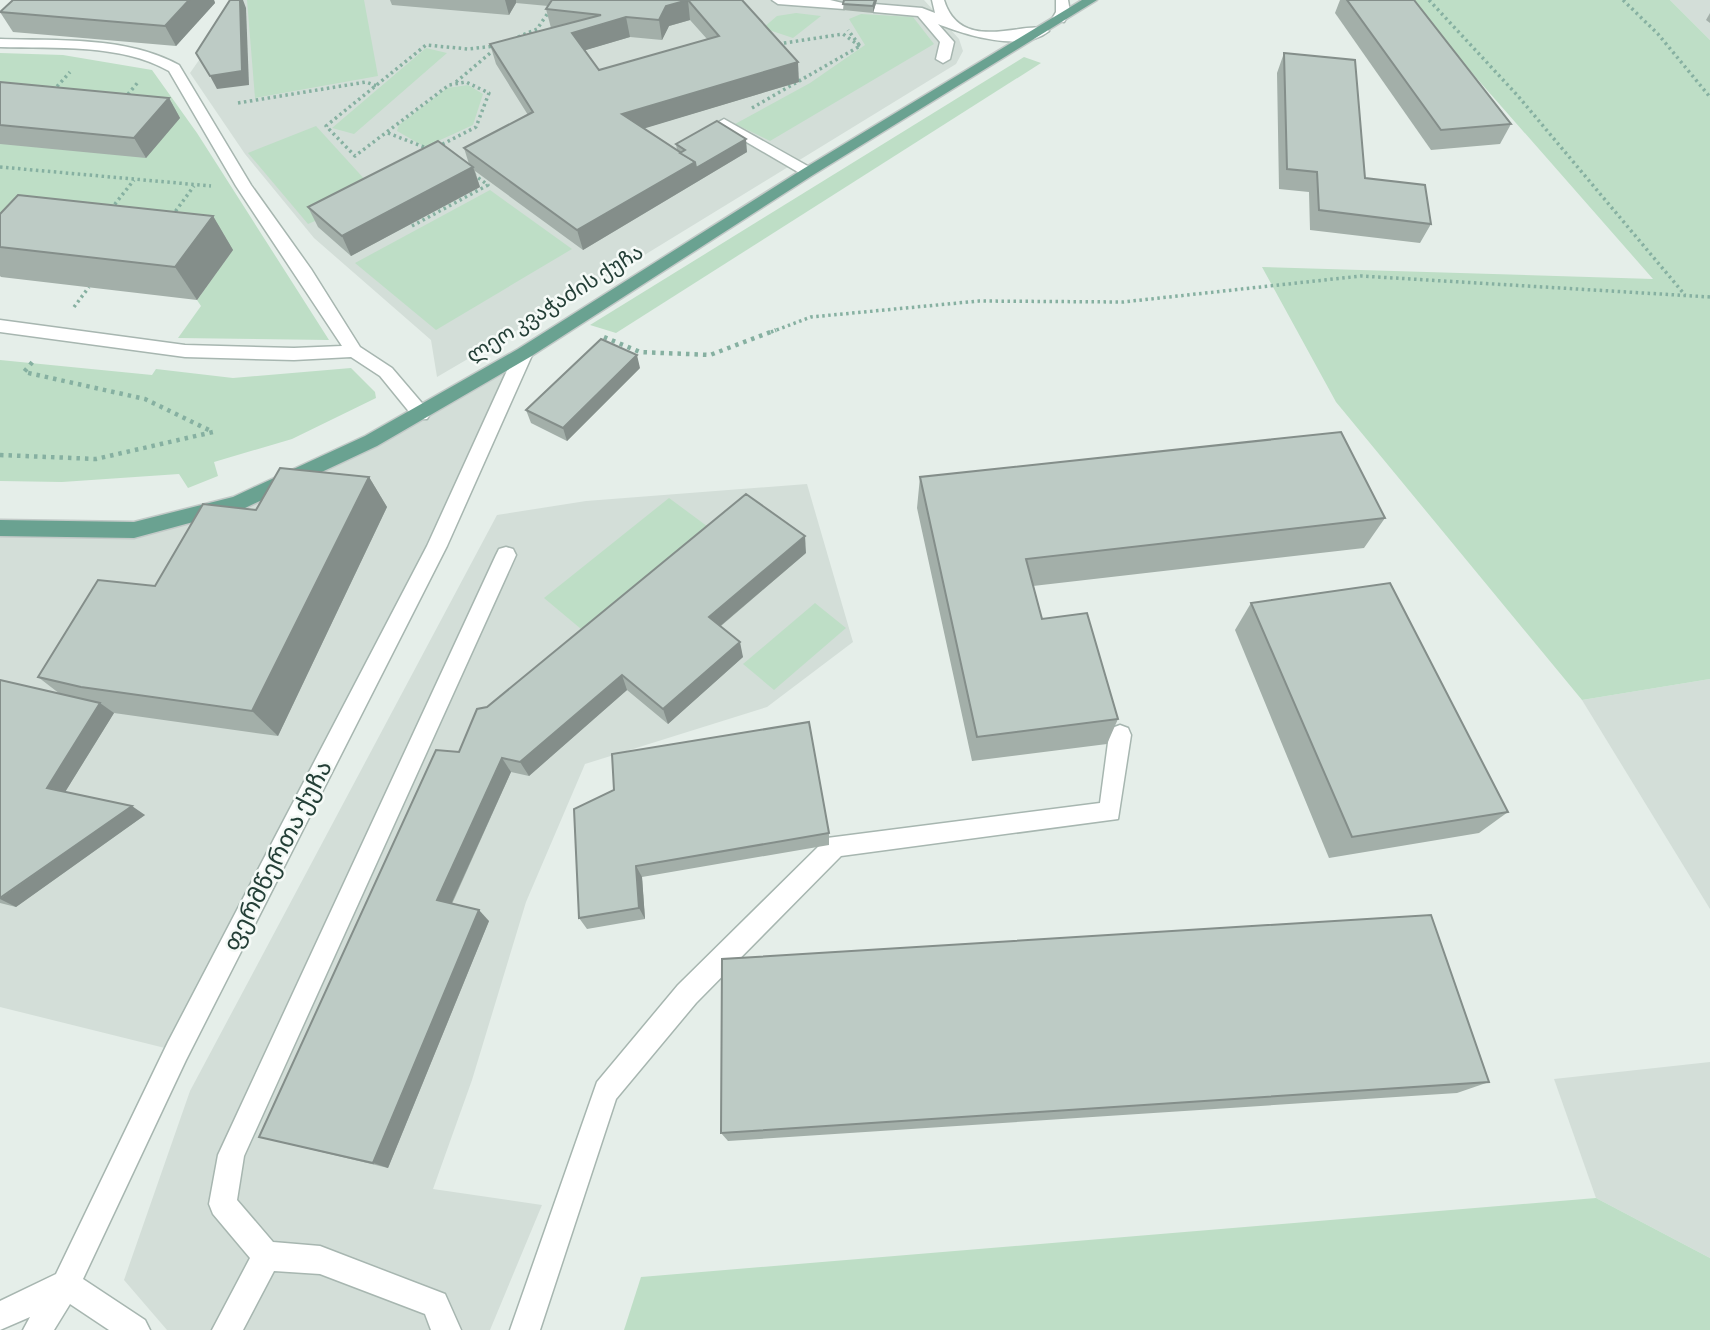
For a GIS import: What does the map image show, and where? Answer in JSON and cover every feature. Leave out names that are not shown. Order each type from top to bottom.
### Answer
[{"type":"main road","name":"ლეო კვაჭაძის ქუჩა","points":[[0,528],[134,530],[238,503],[421,414],[524,353],[808,172],[1091,0]]},
{"type":"street","points":[[778,0],[845,5]]},
{"type":"street","points":[[906,0],[922,12],[947,42],[943,59]]},
{"type":"street","points":[[939,0],[940,11],[956,26]]},
{"type":"street","points":[[1059,19],[1062,0]]},
{"type":"street","points":[[874,8],[922,12],[956,26],[998,37],[1042,31]]},
{"type":"street","points":[[0,43],[91,48],[157,59],[174,68],[244,186],[306,273],[355,351],[386,372],[421,414]]},
{"type":"street","points":[[724,123],[808,172]]},
{"type":"street","points":[[0,326],[186,351],[294,354],[355,351]]},
{"type":"street","name":"ფერმწერთა ქუჩა","points":[[38,1330],[66,1284],[177,1052],[437,546],[524,353]]},
{"type":"street","points":[[446,1330],[435,1304],[320,1260],[266,1256],[223,1204],[231,1155],[506,555]]},
{"type":"street","points":[[525,1330],[606,1091],[696,984],[835,846],[1110,812],[1120,736]]},
{"type":"street","points":[[227,1330],[266,1256]]},
{"type":"street","points":[[0,1316],[66,1284],[135,1330]]},
{"type":"path","points":[[1429,0],[1518,96],[1685,296]]},
{"type":"path","points":[[1623,0],[1658,34],[1710,97]]},
{"type":"path","points":[[512,40],[537,29],[553,6]]},
{"type":"path","points":[[846,27],[860,46]]},
{"type":"path","points":[[773,43],[785,45],[843,34],[860,46]]},
{"type":"path","points":[[426,45],[468,49],[499,46],[455,82],[435,92],[388,133],[355,156],[326,125],[426,45]]},
{"type":"path","points":[[724,123],[799,84],[860,46]]},
{"type":"path","points":[[49,95],[91,48]]},
{"type":"path","points":[[123,101],[157,59]]},
{"type":"path","points":[[238,103],[366,82],[377,86]]},
{"type":"path","points":[[388,133],[419,148],[436,148],[476,127],[489,93],[470,82],[455,82]]},
{"type":"path","points":[[436,148],[446,155]]},
{"type":"path","points":[[0,167],[195,186],[244,186]]},
{"type":"path","points":[[412,226],[488,185],[467,170]]},
{"type":"path","points":[[105,216],[135,180]]},
{"type":"path","points":[[170,219],[195,186]]},
{"type":"path","points":[[570,323],[640,352],[710,355],[811,317],[979,301],[1123,302],[1360,276],[1710,297]]},
{"type":"path","points":[[0,455],[96,459],[213,432],[184,414],[124,390],[24,372],[89,288]]},
{"type":"shaded area","points":[[241,0],[924,0],[959,39],[963,51],[956,64],[633,262],[437,377],[431,340],[314,238],[245,154],[190,73]]},
{"type":"shaded area","points":[[1670,0],[1710,0],[1710,40]]},
{"type":"shaded area","points":[[524,353],[177,1051],[0,1007],[0,529],[134,530],[238,503]]},
{"type":"shaded area","points":[[807,484],[853,642],[767,707],[585,764],[526,902],[472,1080],[433,1189],[542,1205],[490,1330],[167,1330],[124,1280],[190,1091],[497,515],[586,501]]},
{"type":"shaded area","points":[[1710,679],[1710,909],[1582,700]]},
{"type":"shaded area","points":[[1710,1062],[1710,1258],[1596,1198],[1554,1079]]},
{"type":"green space","points":[[247,0],[364,0],[378,76],[255,98]]},
{"type":"green space","points":[[1408,0],[1670,0],[1710,40],[1710,679],[1582,700],[1336,402],[1262,267],[1653,279]]},
{"type":"green space","points":[[796,13],[821,16],[793,38],[763,28],[777,16]]},
{"type":"green space","points":[[861,14],[913,17],[934,44],[770,141],[735,124],[810,83],[865,45],[849,19]]},
{"type":"green space","points":[[426,48],[447,53],[354,134],[332,128]]},
{"type":"green space","points":[[0,53],[63,55],[152,70],[197,133],[329,340],[178,338],[201,306],[197,300],[232,251],[0,223]]},
{"type":"green space","points":[[1024,57],[1041,63],[616,333],[590,325]]},
{"type":"green space","points":[[468,85],[483,94],[473,125],[425,147],[397,131],[399,125],[447,88]]},
{"type":"green space","points":[[316,126],[378,194],[308,224],[248,153]]},
{"type":"green space","points":[[490,190],[572,249],[436,330],[355,263]]},
{"type":"green space","points":[[0,360],[152,375],[156,369],[233,378],[351,368],[375,392],[376,398],[292,439],[214,462],[218,476],[188,488],[179,474],[62,482],[0,481]]},
{"type":"green space","points":[[669,498],[719,535],[593,639],[544,598]]},
{"type":"green space","points":[[815,603],[846,628],[774,690],[743,664]]},
{"type":"green space","points":[[1596,1198],[1710,1258],[1710,1330],[624,1330],[641,1277]]},
{"type":"building","points":[[13,0],[189,0],[165,26],[0,12]]},
{"type":"building","points":[[230,0],[240,0],[242,71],[210,76],[196,53]]},
{"type":"building","points":[[552,0],[688,0],[742,0],[798,62],[622,114],[695,162],[577,230],[464,148],[533,112],[490,44],[601,15],[546,9]],"holes":[[[688,0],[719,36],[599,70],[572,33],[626,17],[659,20],[666,6]]]},
{"type":"building","points":[[844,0],[875,0],[873,6],[843,4]]},
{"type":"building","points":[[1347,0],[1414,0],[1511,124],[1441,130]]},
{"type":"building","points":[[1284,53],[1355,60],[1365,178],[1425,185],[1431,224],[1319,210],[1317,172],[1287,169]]},
{"type":"building","points":[[0,82],[169,98],[134,138],[0,125]]},
{"type":"building","points":[[717,121],[746,139],[696,168],[695,162],[680,153],[685,150],[676,144]]},
{"type":"building","points":[[438,141],[473,167],[342,236],[308,207]]},
{"type":"building","points":[[18,195],[213,216],[175,267],[0,247],[0,214]]},
{"type":"building","points":[[601,339],[637,355],[563,428],[526,410]]},
{"type":"building","points":[[1341,432],[1385,518],[1026,559],[1042,619],[1087,613],[1118,719],[977,737],[920,477]]},
{"type":"building","points":[[280,468],[369,477],[252,711],[81,687],[38,677],[98,580],[155,586],[203,504],[256,510]]},
{"type":"building","points":[[746,494],[805,536],[709,617],[740,642],[663,709],[622,675],[520,762],[502,758],[437,900],[479,910],[373,1163],[259,1137],[436,750],[459,752],[477,709],[487,707]]},
{"type":"building","points":[[1390,583],[1508,812],[1352,837],[1251,603]]},
{"type":"building","points":[[0,680],[100,703],[47,788],[132,806],[0,898]]},
{"type":"building","points":[[809,722],[829,833],[636,866],[639,908],[579,918],[574,809],[614,790],[612,754]]},
{"type":"building","points":[[1431,915],[1489,1082],[721,1133],[722,959]]}]
